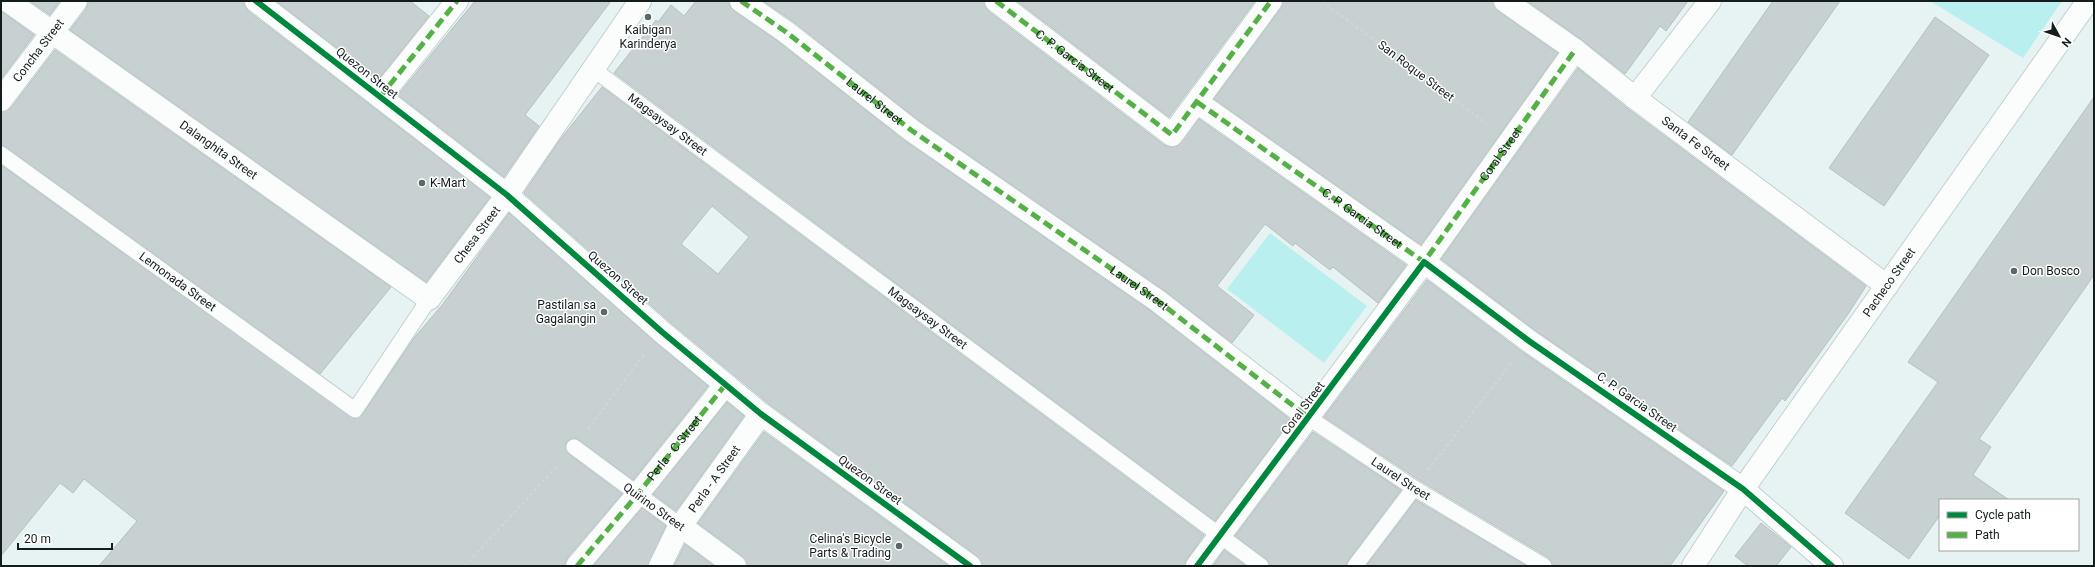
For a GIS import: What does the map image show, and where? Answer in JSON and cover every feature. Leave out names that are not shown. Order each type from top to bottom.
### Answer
[{"type":"street","name":"Dalanghita Street","points":[[8,1],[429,299]]},
{"type":"street","name":"Concha Street","points":[[1,100],[76,1]]},
{"type":"street","points":[[380,97],[457,1]]},
{"type":"street","name":"Chesa Street","points":[[429,299],[507,195],[640,1]]},
{"type":"street","name":"Laurel Street","points":[[741,1],[786,32],[911,130],[1158,301],[1309,418]]},
{"type":"street","name":"C. P. Garcia Street","points":[[996,1],[1172,135],[1197,102],[1424,262],[1529,341],[1743,489],[1824,564]]},
{"type":"street","points":[[1197,102],[1270,1]]},
{"type":"street","name":"Santa Fe Street","points":[[1504,1],[1575,50],[1635,98],[1887,286]]},
{"type":"street","points":[[1635,98],[1710,1]]},
{"type":"street","name":"Pacheco Street","points":[[1692,566],[1743,489],[2088,1]]},
{"type":"street","name":"Quezon Street","points":[[265,4],[380,97],[507,195],[724,385],[761,414],[970,566]]},
{"type":"street","name":"Coral Street","points":[[1197,566],[1424,262],[1575,50]]},
{"type":"street","name":"Perla - C Street","points":[[577,566],[637,495],[724,385]]},
{"type":"street","name":"Perla - A Street","points":[[660,566],[680,526],[761,414]]},
{"type":"street","name":"Quirino Street","points":[[680,526],[734,566]]},
{"type":"lane","name":"Magsaysay Street","points":[[593,69],[1261,566]]},
{"type":"lane","name":"Lemonada Street","points":[[1,154],[355,410]]},
{"type":"lane","name":"Chesa Street","points":[[355,410],[429,299]]},
{"type":"lane","name":"Laurel Street","points":[[1309,418],[1414,488],[1544,566]]},
{"type":"lane","name":"Quirino Street","points":[[574,447],[680,526]]},
{"type":"lane","points":[[1355,566],[1414,488]]},
{"type":"path","points":[[1414,488],[1529,341]]},
{"type":"shaded area","points":[[1930,1],[2062,1],[2023,58]]},
{"type":"shaded area","points":[[1270,233],[1367,306],[1324,363],[1227,289]]},
{"type":"building","points":[[30,1],[60,1],[50,15]]},
{"type":"building","points":[[88,1],[244,1],[248,11],[490,197],[426,282],[70,30],[86,9]]},
{"type":"building","points":[[276,1],[410,1],[429,16],[378,80]]},
{"type":"building","points":[[475,1],[611,1],[525,115],[539,126],[504,177],[398,95]]},
{"type":"building","points":[[696,1],[729,1],[730,7],[734,11],[779,42],[904,140],[1151,311],[1291,420],[1215,521],[614,73],[656,20],[658,22],[671,5],[684,16]]},
{"type":"building","points":[[763,1],[984,1],[988,11],[1164,145],[1171,147],[1177,146],[1199,119],[1406,265],[1378,303],[1333,267],[1330,270],[1295,243],[1293,246],[1265,224],[1217,286],[1254,315],[1232,343],[1165,291],[918,120],[794,22]]},
{"type":"building","points":[[1017,1],[1255,1],[1169,117]]},
{"type":"building","points":[[1283,1],[1493,1],[1498,11],[1558,53],[1421,245],[1214,99],[1281,8]]},
{"type":"building","points":[[1527,1],[1688,1],[1666,31],[1660,26],[1625,74],[1582,40]]},
{"type":"building","points":[[1773,1],[1840,1],[1732,155],[1688,122]]},
{"type":"building","points":[[1,11],[34,35],[1,79]]},
{"type":"building","points":[[1935,17],[1989,55],[1884,206],[1829,168]]},
{"type":"building","points":[[55,50],[391,287],[320,374],[6,147],[1,145],[1,112],[11,108]]},
{"type":"building","points":[[1578,68],[1627,108],[1866,286],[1848,314],[1785,401],[1782,398],[1732,466],[1536,331],[1441,259]]},
{"type":"building","points":[[602,87],[1204,535],[1187,559],[1185,566],[982,566],[977,556],[769,404],[670,322],[524,193],[559,141]],"holes":[[[712,206],[749,237],[718,274],[681,244]]]},
{"type":"building","points":[[2094,97],[2094,275],[1979,439],[1991,447],[1973,475],[2008,499],[1939,499],[1939,516],[1909,559],[1845,513],[1938,382],[1908,362]]},
{"type":"building","points":[[1,165],[354,419],[362,415],[414,338],[443,304],[509,213],[654,341],[708,386],[633,480],[579,440],[575,438],[567,441],[565,446],[569,454],[622,494],[567,558],[565,566],[99,566],[137,521],[84,479],[73,493],[60,483],[1,556]]},
{"type":"building","points":[[1427,280],[1521,351],[1724,491],[1670,566],[1553,566],[1549,558],[1419,480],[1324,417]]},
{"type":"building","points":[[727,402],[744,416],[676,511],[653,494]]},
{"type":"building","points":[[764,432],[949,566],[747,566],[742,556],[698,523]]},
{"type":"building","points":[[1313,432],[1401,490],[1348,561],[1346,566],[1270,566],[1266,559],[1235,536]]},
{"type":"building","points":[[1416,500],[1527,566],[1366,566]]},
{"type":"building","points":[[642,508],[666,526],[648,566],[593,566]]},
{"type":"building","points":[[1761,523],[1791,547],[1776,566],[1748,566],[1735,556]]},
{"type":"building","points":[[685,544],[714,566],[674,566]]},
{"type":"building","points":[[1224,550],[1246,566],[1213,566]]},
{"type":"marked path","points":[[380,97],[457,1]]},
{"type":"marked path","points":[[741,1],[786,32],[911,130],[1158,301],[1309,418]]},
{"type":"marked path","points":[[996,1],[1172,135],[1271,1]]},
{"type":"marked path","points":[[1197,102],[1424,262],[1575,50]]},
{"type":"marked path","points":[[577,566],[637,495],[725,385]]},
{"type":"cycle path","points":[[256,1],[507,195],[662,332],[761,414],[970,566]]},
{"type":"cycle path","points":[[1197,566],[1424,262],[1529,341],[1743,489],[1832,566]]},
{"type":"place","name":"Kaibigan Karinderya","points":[[648,17]]},
{"type":"place","name":"K-Mart","points":[[422,183]]},
{"type":"place","name":"Don Bosco","points":[[2014,271]]},
{"type":"place","name":"Pastilan sa Gagalangin","points":[[604,312]]},
{"type":"place","name":"Celina's Bicycle Parts & Trading","points":[[899,546]]}]
